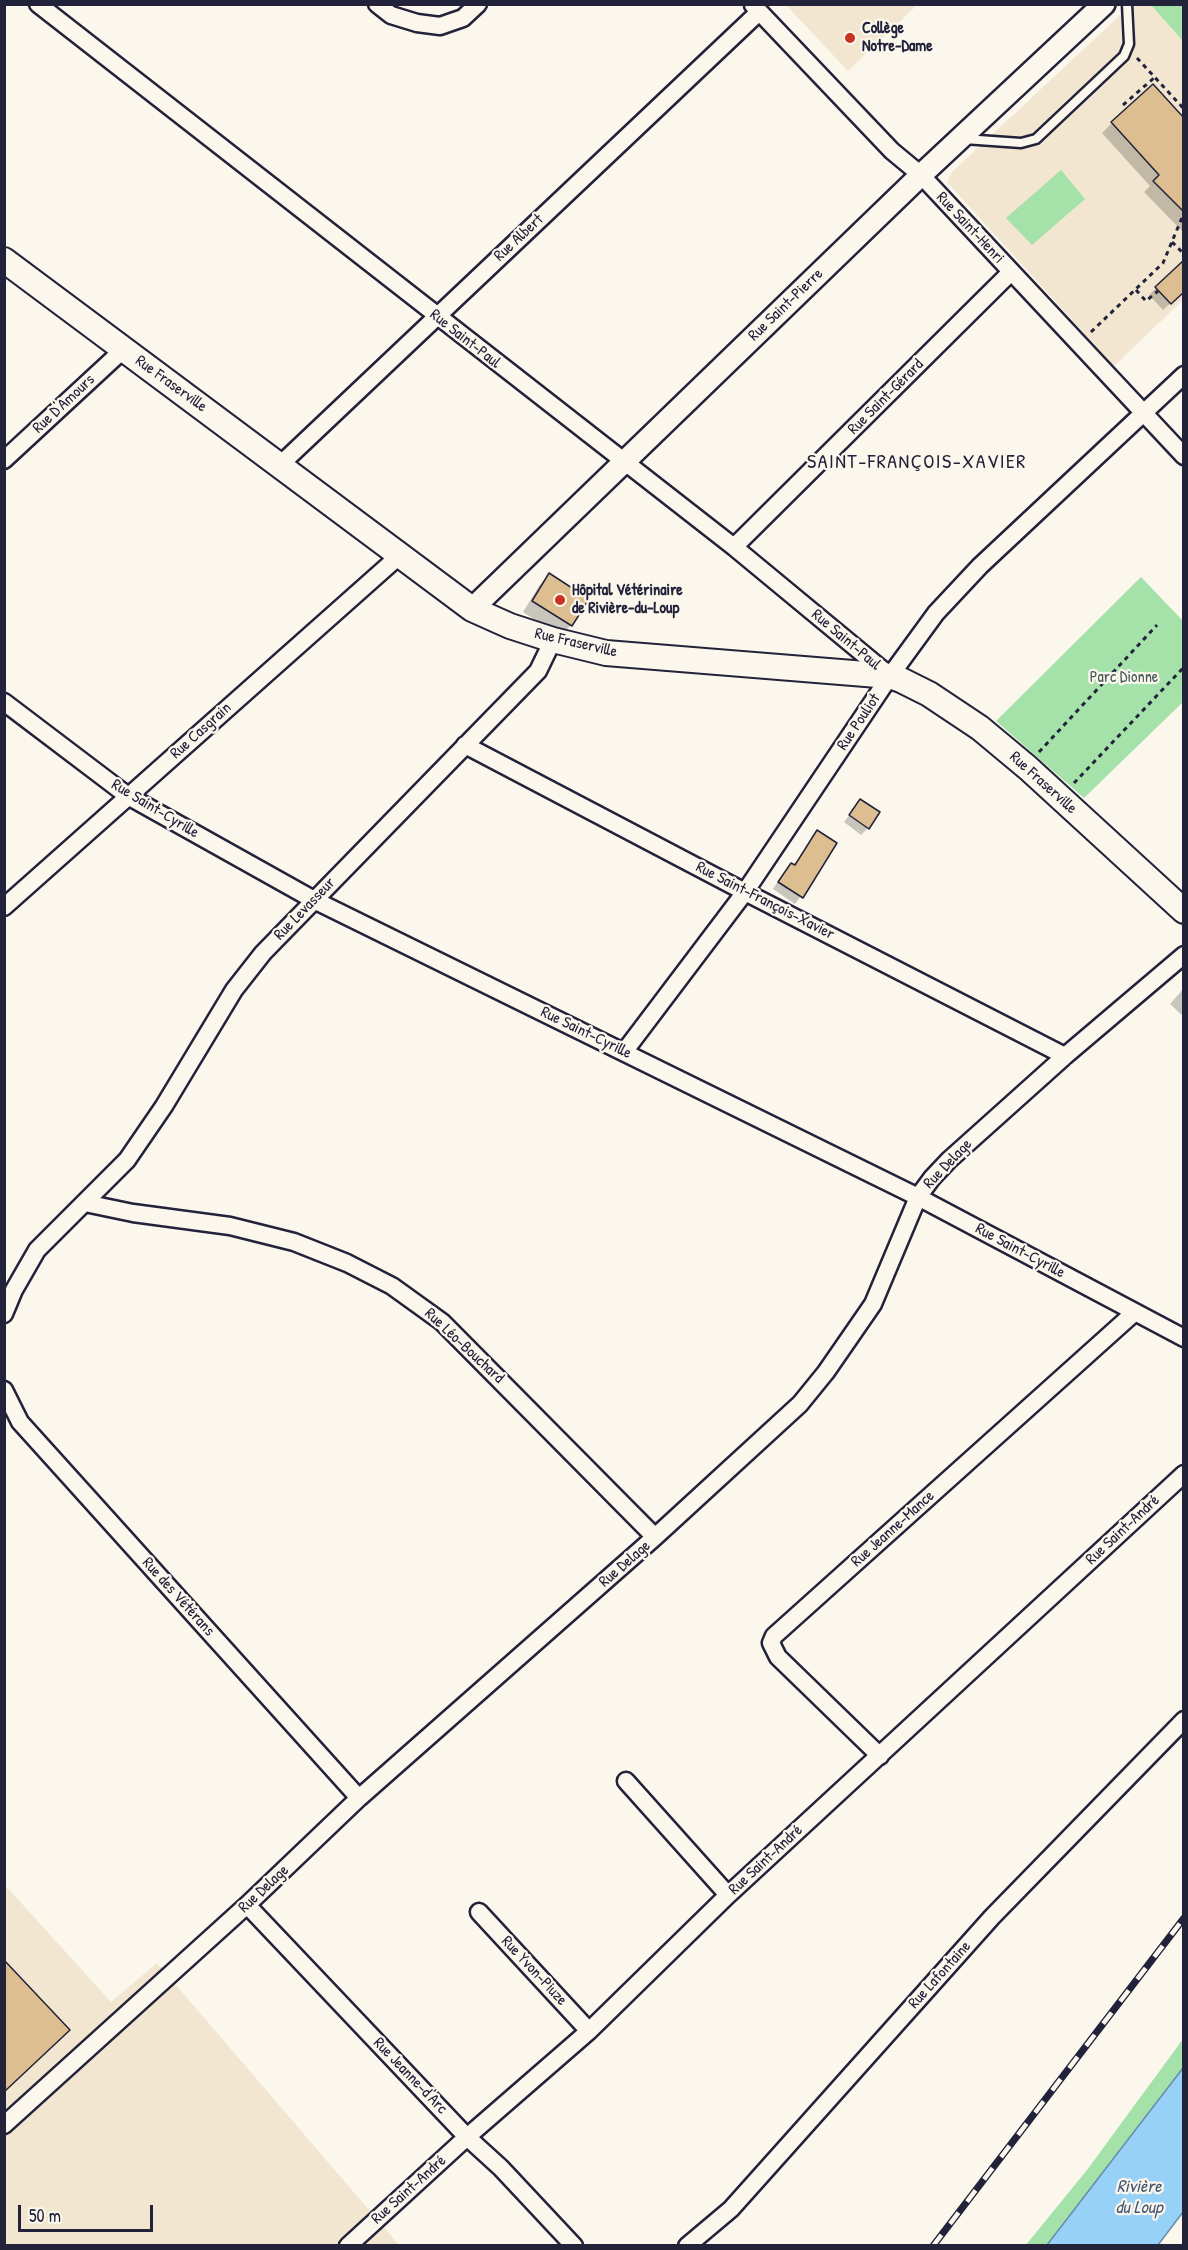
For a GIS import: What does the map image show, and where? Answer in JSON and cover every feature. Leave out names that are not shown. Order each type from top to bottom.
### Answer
[{"type":"main road","name":"Rue Fraserville","points":[[4,260],[281,464],[399,556],[472,609],[510,626],[553,640],[606,653],[890,676],[929,694],[981,728],[1026,766],[1184,911]]},
{"type":"street","name":"Rue Saint-Paul","points":[[38,4],[734,547],[890,676]]},
{"type":"street","points":[[376,4],[391,15],[417,23],[440,26],[463,18],[478,4]]},
{"type":"street","name":"Rue Saint-Pierre","points":[[472,609],[960,138],[1104,4]]},
{"type":"street","name":"Rue Albert","points":[[281,464],[756,8]]},
{"type":"street","name":"Rue Saint-Henri","points":[[756,8],[892,151],[921,176],[1184,456]]},
{"type":"street","name":"Rue Saint-Gérard","points":[[734,547],[1011,272]]},
{"type":"street","name":"Rue D'Amours","points":[[4,459],[124,350]]},
{"type":"street","name":"Rue Pouliot","points":[[624,1052],[745,892],[890,676],[936,613],[980,566],[1184,375]]},
{"type":"street","name":"Rue Casgrain","points":[[4,907],[399,556]]},
{"type":"street","name":"Rue Levasseur","points":[[85,1203],[127,1160],[164,1106],[234,990],[263,953],[538,671],[553,640]]},
{"type":"street","name":"Rue Saint-Cyrille","points":[[4,702],[128,796],[314,900],[918,1197],[1184,1338]]},
{"type":"street","name":"Rue Saint-François-Xavier","points":[[465,745],[1065,1056]]},
{"type":"street","name":"Rue Delage","points":[[4,2125],[247,1905],[359,1798],[655,1537],[800,1404],[826,1372],[873,1304],[918,1197],[948,1160],[1184,955]]},
{"type":"street","points":[[4,1314],[14,1290],[37,1250],[85,1203]]},
{"type":"street","name":"Rue Léo-Bouchard","points":[[85,1203],[133,1213],[230,1226],[294,1242],[347,1263],[392,1286],[442,1322],[655,1537]]},
{"type":"street","name":"Rue Jeanne-Mance","points":[[880,1756],[778,1658],[771,1643],[774,1636],[1134,1312]]},
{"type":"street","name":"Rue des Vétérans","points":[[4,1390],[20,1422],[359,1798]]},
{"type":"street","name":"Rue Saint-André","points":[[348,2246],[467,2137],[589,2031],[728,1895],[1184,1474]]},
{"type":"street","name":"Rue Lafontaine","points":[[700,2241],[992,1917],[1184,1720]]},
{"type":"street","points":[[626,1781],[728,1895]]},
{"type":"street","name":"Rue Jeanne-d'Arc","points":[[247,1905],[574,2246]]},
{"type":"street","name":"Rue Yvon-Piuze","points":[[479,1912],[589,2031]]},
{"type":"street","points":[[687,2246],[700,2241]]},
{"type":"lane","points":[[960,138],[1021,143],[1036,139],[1124,56],[1128,48],[1127,4]]},
{"type":"path","points":[[1128,48],[1184,109]]},
{"type":"path","points":[[1123,105],[1155,77]]},
{"type":"path","points":[[1078,344],[1163,263],[1184,213]]},
{"type":"path","points":[[1172,242],[1184,254]]},
{"type":"path","points":[[1136,290],[1146,301],[1158,291]]},
{"type":"path","points":[[1026,766],[1157,625]]},
{"type":"path","points":[[1060,798],[1184,667]]},
{"type":"shaded area","name":"Collège Notre-Dame","points":[[786,5],[917,5],[848,71]]},
{"type":"shaded area","points":[[1131,5],[1183,5],[1183,300],[1114,366],[947,182],[952,172]]},
{"type":"shaded area","points":[[4,1884],[111,2002],[157,1963],[399,2245],[5,2245]]},
{"type":"green space","points":[[1151,5],[1183,5],[1183,41]]},
{"type":"green space","points":[[1061,170],[1085,199],[1032,245],[1006,218]]},
{"type":"green space","name":"Parc Dionne","points":[[1141,577],[1183,621],[1183,702],[1084,798],[996,721]]},
{"type":"green space","points":[[1183,2039],[1183,2068],[1047,2245],[1025,2246],[1087,2170]]},
{"type":"water","name":"Rivière du Loup","points":[[1183,2068],[1183,2212],[1158,2245],[1047,2245]]},
{"type":"building","points":[[1153,84],[1184,118],[1184,212],[1153,181],[1159,175],[1111,122]]},
{"type":"building","points":[[1184,260],[1184,292],[1171,304],[1155,287]]},
{"type":"building","name":"Hôpital Vétérinaire de Rivière-du-Loup","points":[[549,573],[589,599],[572,626],[532,601]]},
{"type":"building","points":[[860,799],[880,812],[869,829],[849,815]]},
{"type":"building","points":[[817,830],[837,843],[803,898],[778,882],[791,863],[795,865]]},
{"type":"building","points":[[4,1960],[70,2030],[4,2092]]},
{"type":"railway","points":[[933,2246],[1184,1918]]},
{"type":"place","name":"Collège Notre-Dame","points":[[850,38]]},
{"type":"place","name":"Hôpital Vétérinaire de Rivière-du-Loup","points":[[560,600]]},
{"type":"district","name":"SAINT-FRANÇOIS-XAVIER","points":[[917,463]]}]
